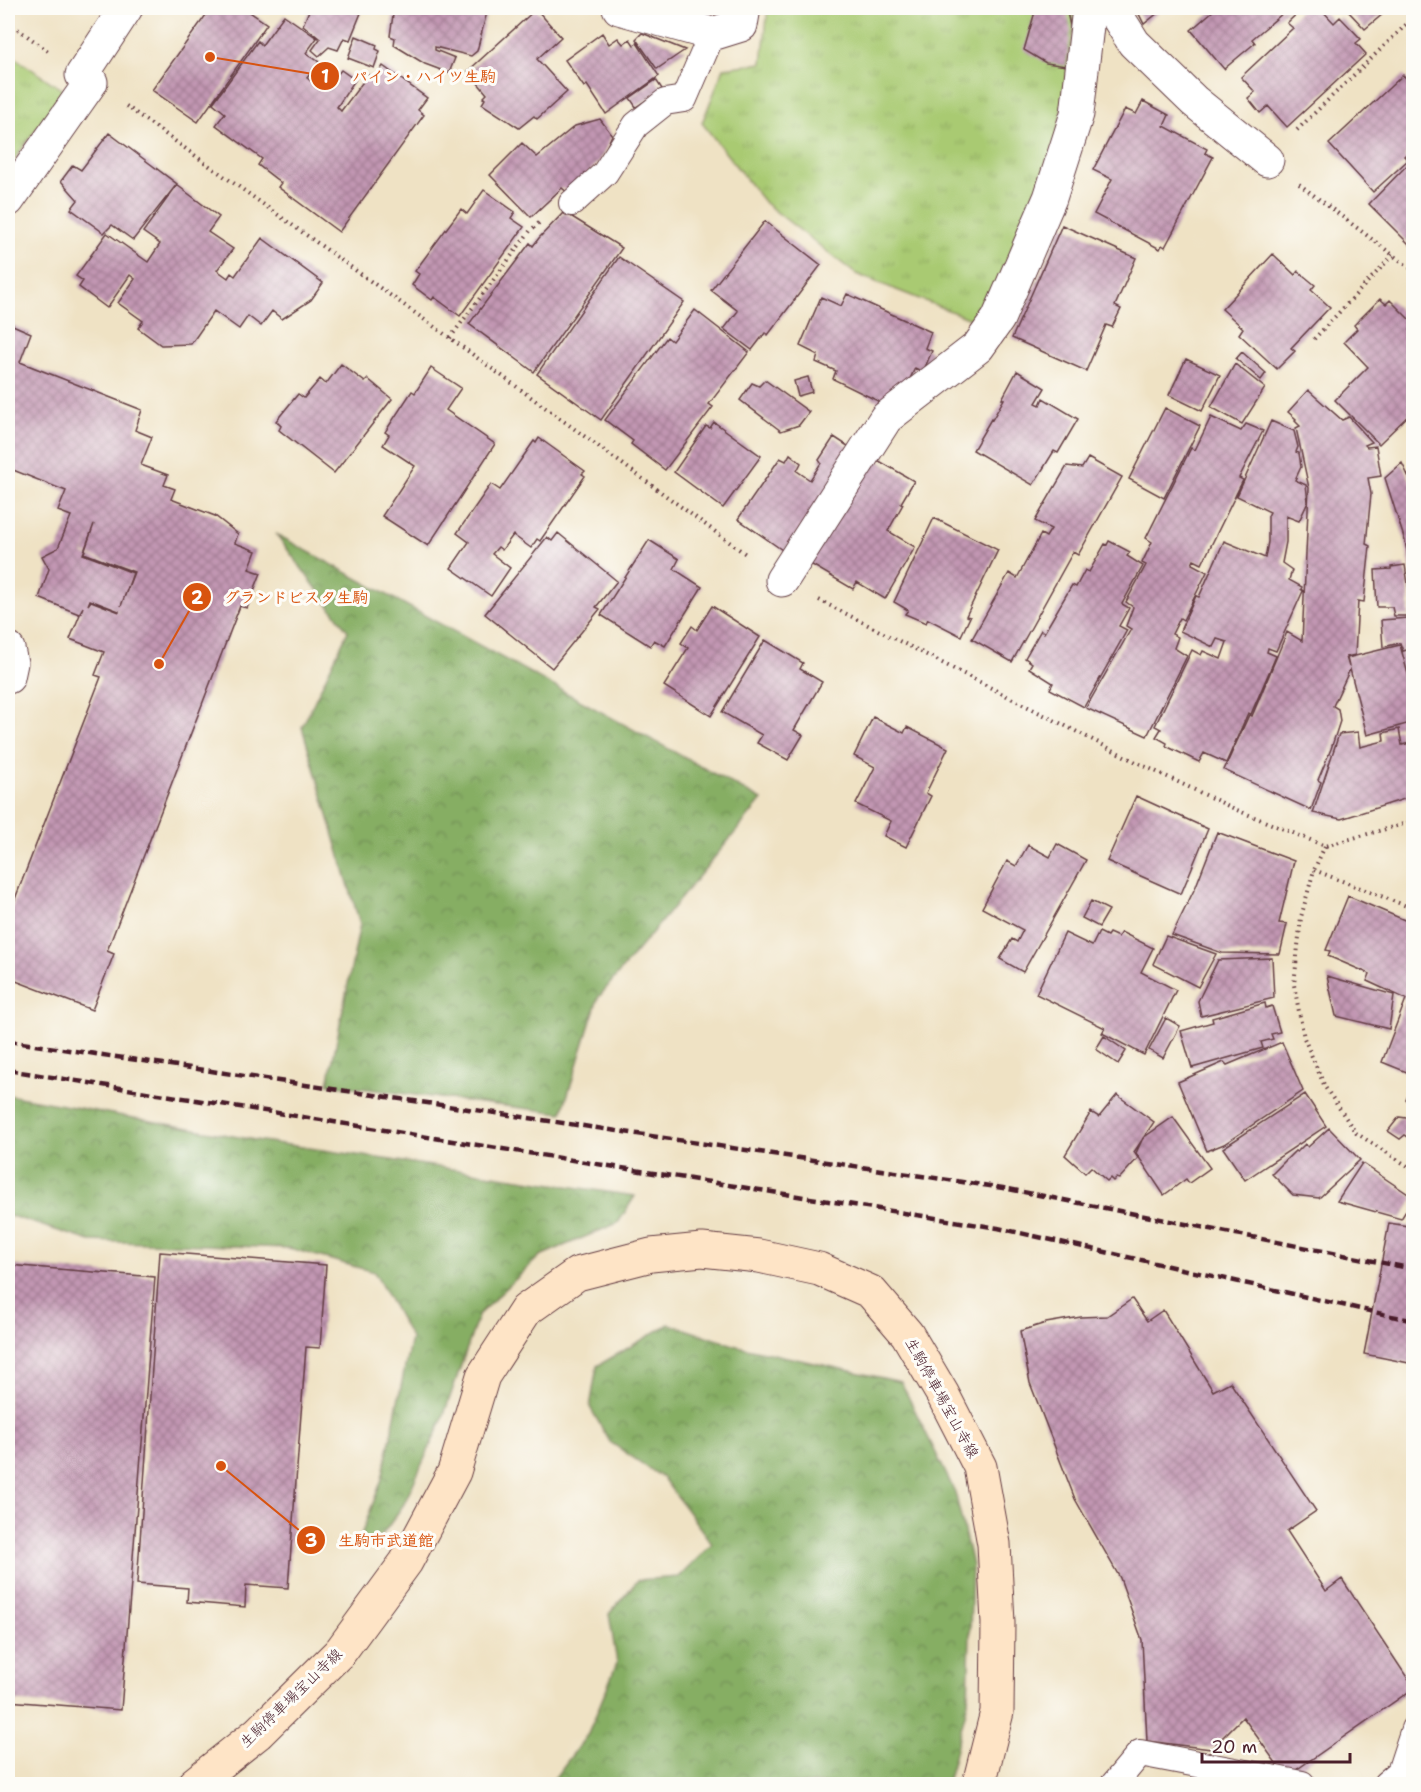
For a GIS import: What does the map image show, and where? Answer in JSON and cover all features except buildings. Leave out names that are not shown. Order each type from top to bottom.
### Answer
[{"type":"main road","name":"生駒停車場宝山寺線","points":[[194,1785],[258,1733],[339,1652],[406,1562],[454,1472],[483,1376],[526,1310],[577,1274],[651,1255],[702,1250],[759,1256],[819,1269],[871,1292],[907,1334],[944,1395],[980,1467],[994,1544],[998,1623],[998,1712],[979,1785]]},
{"type":"street","points":[[8,200],[86,78],[126,8]]},
{"type":"street","points":[[619,8],[712,34],[741,25],[744,8]]},
{"type":"street","points":[[782,580],[886,418],[978,347],[998,319],[1050,198],[1077,114],[1089,8]]},
{"type":"street","points":[[1112,8],[1134,43],[1194,100],[1267,160]]},
{"type":"street","points":[[8,649],[11,663],[8,677]]},
{"type":"lane","points":[[572,203],[605,173],[636,125],[665,102],[684,99],[712,34]]},
{"type":"lane","points":[[1386,1785],[1400,1772],[1413,1729]]},
{"type":"lane","points":[[1114,1785],[1140,1754],[1302,1785]]},
{"type":"path","points":[[1413,17],[1267,160],[1413,271]]},
{"type":"path","points":[[8,22],[450,338],[782,580],[1138,763],[1237,810],[1325,846],[1413,821]]},
{"type":"path","points":[[450,338],[530,231],[549,214],[572,203]]},
{"type":"path","points":[[1314,339],[1393,255]]},
{"type":"path","points":[[1325,846],[1319,856],[1301,917],[1294,985],[1304,1038],[1325,1087],[1356,1133],[1413,1170]]},
{"type":"path","points":[[1315,868],[1413,909]]},
{"type":"green space","points":[[768,8],[1069,8],[1075,20],[1053,166],[986,325],[856,274],[765,203],[702,123],[724,68],[762,63]]},
{"type":"green space","points":[[8,53],[64,91],[8,168]]},
{"type":"green space","points":[[276,534],[762,800],[598,998],[562,1113],[328,1084],[360,924],[302,727],[348,631]]},
{"type":"green space","points":[[8,1095],[255,1140],[635,1196],[618,1223],[540,1256],[479,1314],[442,1420],[404,1504],[378,1541],[357,1546],[382,1479],[411,1338],[374,1272],[289,1248],[90,1241],[8,1215]]},
{"type":"green space","points":[[669,1324],[737,1346],[901,1382],[955,1492],[972,1565],[968,1702],[947,1784],[550,1784],[588,1734],[617,1663],[609,1614],[638,1580],[679,1577],[712,1544],[663,1478],[610,1442],[590,1407],[597,1366]]},
{"type":"railway","points":[[8,1041],[1003,1188],[1414,1269]]},
{"type":"railway","points":[[8,1070],[998,1228],[1414,1321]]},
{"type":"place","name":"パイン・ハイツ生駒","points":[[210,57]]},
{"type":"place","name":"グランドビスタ生駒","points":[[159,664]]},
{"type":"place","name":"生駒市武道館","points":[[221,1466]]}]
